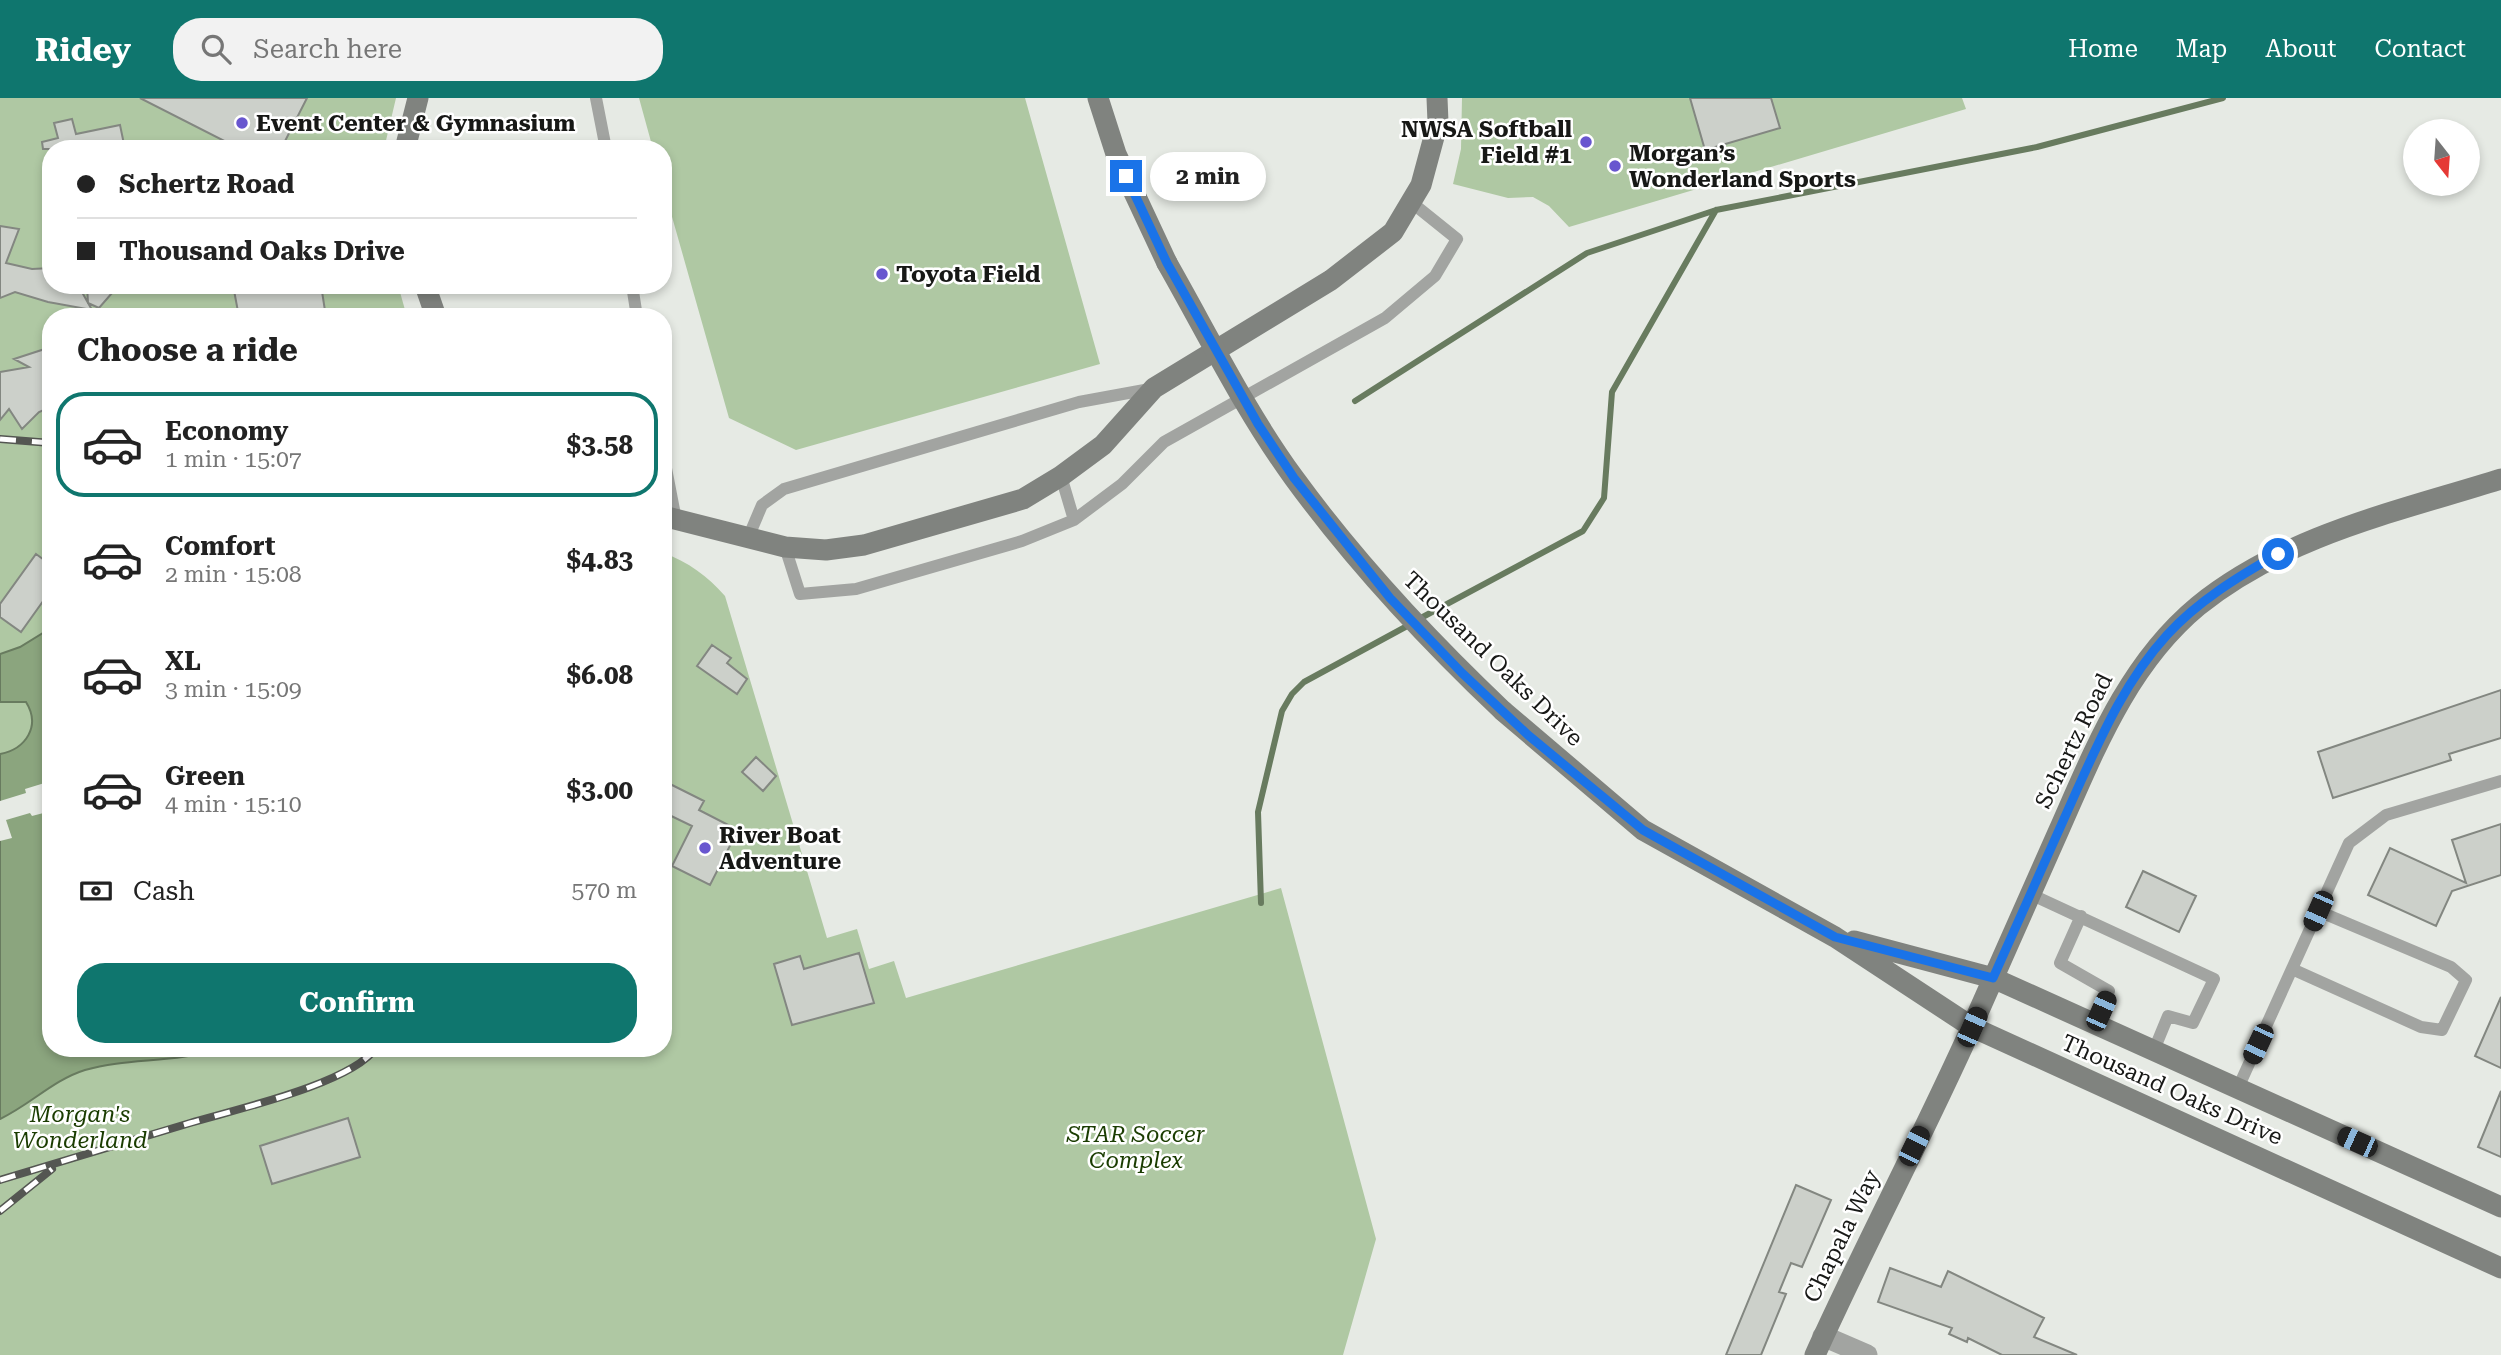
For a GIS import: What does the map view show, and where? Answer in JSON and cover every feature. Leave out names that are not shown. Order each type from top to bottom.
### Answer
[{"type":"main road","points":[[407,140],[418,98]]},
{"type":"main road","name":"Thousand Oaks Drive","points":[[1098,98],[1116,154],[1167,263],[1258,424],[1294,478],[1390,598],[1503,711],[1643,830],[1835,937],[1972,1027],[2501,1268]]},
{"type":"main road","points":[[672,519],[785,547],[826,550],[864,545],[1023,499],[1061,476],[1103,445],[1154,388],[1331,280],[1393,232],[1421,185],[1438,122],[1437,98]]},
{"type":"main road","name":"Schertz Road","points":[[1972,1027],[2116,706],[2141,667],[2167,635],[2198,607],[2242,574],[2278,554],[2315,537],[2501,479]]},
{"type":"main road","name":"Thousand Oaks Drive","points":[[1835,937],[1993,978],[2501,1207]]},
{"type":"main road","name":"Chapala Way","points":[[1819,1345],[1972,1027]]},
{"type":"street","points":[[1819,1345],[1867,1355]]},
{"type":"lane","points":[[596,98],[604,140]]},
{"type":"lane","points":[[785,547],[800,594],[856,589],[1022,541],[1074,520],[1122,484],[1164,442],[1385,318],[1436,276],[1457,239],[1411,202]]},
{"type":"lane","points":[[748,538],[762,505],[783,489],[1079,402],[1154,388]]},
{"type":"lane","points":[[1061,476],[1074,520]]},
{"type":"lane","points":[[2238,1088],[2349,843],[2386,815],[2501,781]]},
{"type":"lane","points":[[2030,894],[2214,979],[2193,1023],[2168,1016],[2154,1050]]},
{"type":"lane","points":[[2292,970],[2421,1027],[2442,1030],[2466,980],[2451,967],[2318,911]]},
{"type":"lane","points":[[2081,916],[2060,963],[2109,991],[2095,1024]]},
{"type":"green space","name":"STAR Soccer Complex","points":[[0,98],[396,98],[386,140],[42,140],[42,294],[401,294],[404,308],[42,308],[42,1057],[672,1057],[672,557],[697,570],[725,596],[827,938],[857,929],[869,969],[894,961],[906,998],[1281,888],[1376,1239],[1343,1355],[0,1355]]},
{"type":"green space","name":"Toyota Field","points":[[639,98],[1025,98],[1100,364],[796,450],[729,418],[672,217],[672,140],[651,140]]},
{"type":"green space","name":"Morgan’s Wonderland Sports","points":[[1462,98],[1962,98],[1966,109],[1569,227],[1549,206],[1533,197],[1508,198],[1453,184],[1461,149]]},
{"type":"shaded area","points":[[42,634],[42,1057],[176,1057],[118,1063],[73,1074],[0,1119],[0,754],[24,742],[32,720],[26,702],[0,702],[0,654],[20,647]]},
{"type":"pier","points":[[42,784],[42,813],[32,816],[30,813],[6,820],[12,838],[0,841],[0,801],[26,793],[25,789]]},
{"type":"building","name":"Event Center & Gymnasium","points":[[140,98],[307,98],[286,140],[222,140]]},
{"type":"building","points":[[1690,98],[1771,98],[1780,128],[1705,150]]},
{"type":"building","points":[[72,119],[76,134],[120,125],[123,140],[50,140],[58,138],[54,123]]},
{"type":"building","points":[[0,226],[19,229],[6,263],[42,268],[42,294],[83,294],[91,308],[48,302],[15,292],[0,298]]},
{"type":"building","points":[[88,294],[111,294],[99,308],[88,303]]},
{"type":"building","points":[[235,294],[322,294],[325,308],[237,308]]},
{"type":"building","points":[[42,350],[42,411],[22,429],[9,409],[0,420],[0,372],[29,367],[14,359]]},
{"type":"building","points":[[36,554],[42,558],[42,603],[21,632],[0,617],[0,604]]},
{"type":"building","points":[[712,645],[731,658],[727,663],[747,679],[737,694],[697,666]]},
{"type":"building","points":[[2501,690],[2501,738],[2449,754],[2451,760],[2333,798],[2318,752]]},
{"type":"building","points":[[756,757],[776,776],[763,791],[742,772]]},
{"type":"building","name":"River Boat Adventure","points":[[672,785],[704,801],[699,810],[738,830],[710,885],[672,866],[692,826],[672,816]]},
{"type":"building","points":[[2501,824],[2501,875],[2452,891],[2436,926],[2368,895],[2390,848],[2466,883],[2452,840]]},
{"type":"building","points":[[2143,871],[2196,896],[2179,932],[2126,907]]},
{"type":"building","points":[[859,953],[874,1003],[792,1025],[774,964],[800,956],[804,969]]},
{"type":"building","points":[[2501,997],[2501,1068],[2475,1056]]},
{"type":"building","points":[[2501,1091],[2501,1157],[2478,1147]]},
{"type":"building","points":[[348,1118],[360,1157],[272,1184],[260,1146]]},
{"type":"building","points":[[1796,1185],[1831,1200],[1802,1267],[1791,1263],[1779,1292],[1786,1294],[1761,1355],[1726,1355]]},
{"type":"building","points":[[1890,1268],[1941,1287],[1948,1271],[2044,1318],[2034,1337],[2077,1355],[2002,1355],[1968,1338],[1967,1342],[1949,1334],[1952,1328],[1878,1302]]},
{"type":"waterway","points":[[1355,401],[1587,253],[1716,210],[2037,147],[2223,98]]},
{"type":"waterway","points":[[1419,619],[1583,531],[1604,498],[1612,392],[1716,210]]},
{"type":"waterway","points":[[1261,903],[1258,812],[1282,711],[1292,694],[1304,682],[1409,625]]},
{"type":"railway","points":[[0,439],[42,442]]},
{"type":"railway","points":[[0,1180],[290,1094],[342,1073],[367,1057]]},
{"type":"railway","points":[[0,1211],[52,1169]]},
{"type":"place","name":"Event Center & Gymnasium","points":[[242,123]]},
{"type":"place","name":"NWSA Softball Field #1","points":[[1586,142]]},
{"type":"place","name":"Morgan’s Wonderland Sports","points":[[1615,166]]},
{"type":"place","name":"Toyota Field","points":[[882,274]]},
{"type":"place","name":"River Boat Adventure","points":[[705,848]]},
{"type":"route","points":[[1126,176],[1167,263],[1258,424],[1294,478],[1390,598],[1462,673],[1528,735],[1643,830],[1835,937],[1993,978],[2091,757],[2116,706],[2141,667],[2167,635],[2198,607],[2242,574],[2278,554]]},
{"type":"park label","name":"Morgan's Wonderland","points":[[80,1127]]}]
